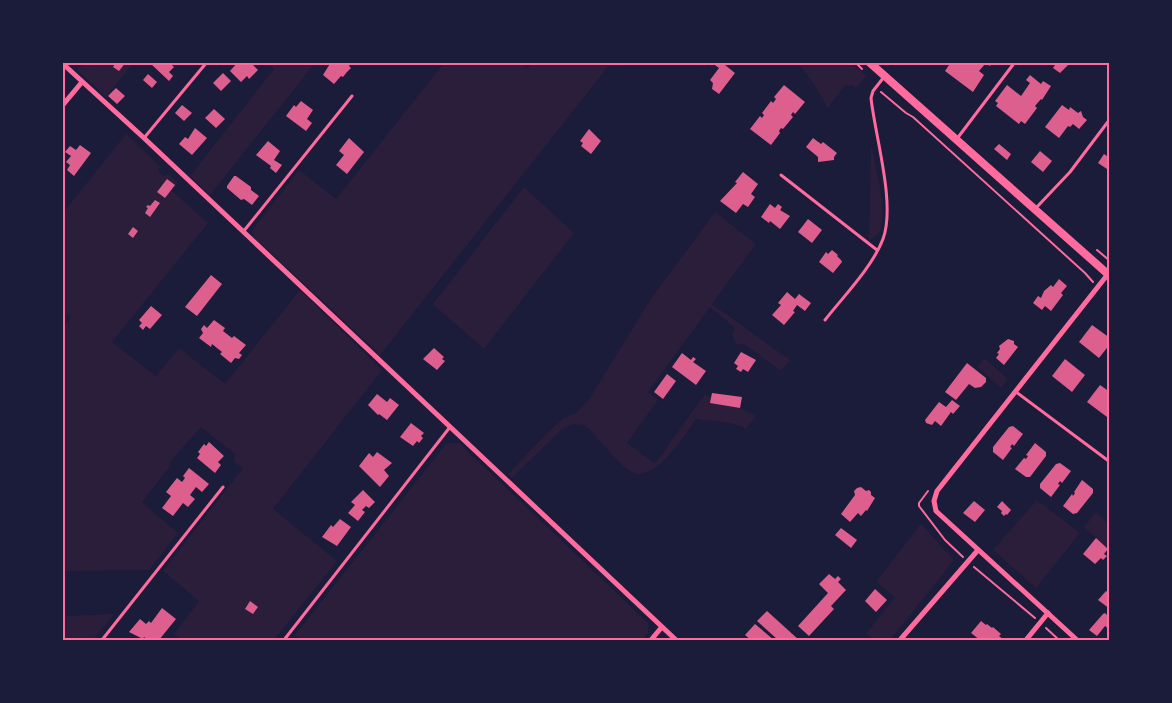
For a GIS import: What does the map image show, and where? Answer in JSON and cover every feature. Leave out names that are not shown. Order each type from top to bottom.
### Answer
[{"type":"street","points":[[869,62],[1109,275],[1015,391],[937,492],[934,501],[936,512],[1078,640]]},
{"type":"street","points":[[62,63],[144,138],[676,640]]},
{"type":"street","points":[[62,106],[82,82]]},
{"type":"street","points":[[900,640],[978,550]]},
{"type":"street","points":[[1026,640],[1048,613]]},
{"type":"street","points":[[651,640],[662,628]]},
{"type":"lane","points":[[144,138],[207,62]]},
{"type":"lane","points":[[956,140],[1015,62]]},
{"type":"lane","points":[[825,320],[867,266],[883,238],[886,215],[886,190],[871,98],[876,87],[885,77]]},
{"type":"lane","points":[[243,233],[352,96]]},
{"type":"lane","points":[[1034,210],[1070,172],[1110,119]]},
{"type":"lane","points":[[781,175],[877,250]]},
{"type":"lane","points":[[1015,391],[1110,462]]},
{"type":"lane","points":[[284,640],[450,427]]},
{"type":"lane","points":[[102,640],[223,486]]},
{"type":"path","points":[[855,62],[865,72]]},
{"type":"path","points":[[876,87],[913,117],[1092,281]]},
{"type":"path","points":[[1097,250],[1110,261]]},
{"type":"path","points":[[931,488],[919,503],[919,506],[945,540],[1040,622],[1058,640]]},
{"type":"shaded area","points":[[84,63],[133,63],[106,97],[77,70]]},
{"type":"shaded area","points":[[268,63],[315,63],[210,195],[190,176],[274,69]]},
{"type":"shaded area","points":[[444,63],[521,63],[527,68],[532,63],[611,63],[380,355],[253,236],[253,229],[299,170],[336,199]]},
{"type":"shaded area","points":[[798,63],[851,63],[866,76],[855,89],[854,86],[845,85],[828,108],[812,81]]},
{"type":"shaded area","points":[[126,134],[160,166],[158,171],[164,176],[168,174],[178,183],[172,191],[208,223],[112,342],[156,376],[179,348],[225,384],[300,290],[382,370],[273,509],[337,561],[274,640],[182,640],[174,634],[199,601],[163,571],[243,468],[234,462],[235,454],[201,427],[169,463],[171,465],[142,502],[178,533],[149,570],[63,571],[62,329],[71,318],[63,310],[62,214]]},
{"type":"shaded area","points":[[871,144],[883,212],[879,232],[869,240]]},
{"type":"shaded area","points":[[524,187],[574,233],[484,349],[433,304]]},
{"type":"shaded area","points":[[715,212],[756,244],[712,304],[790,360],[781,371],[744,344],[738,345],[732,334],[735,328],[710,307],[648,392],[658,400],[627,443],[654,463],[705,394],[711,398],[711,403],[740,408],[756,416],[746,429],[728,423],[696,419],[667,458],[647,472],[638,474],[622,465],[585,425],[573,424],[561,430],[512,478],[508,474],[549,431],[564,418],[576,413],[590,398],[650,300]]},
{"type":"shaded area","points":[[984,358],[1008,379],[1001,388],[978,367]]},
{"type":"shaded area","points":[[459,443],[648,623],[648,633],[642,640],[302,640],[295,635],[446,444]]},
{"type":"shaded area","points":[[1037,500],[1080,533],[1036,588],[993,550]]},
{"type":"shaded area","points":[[1096,512],[1109,524],[1109,549],[1084,527]]},
{"type":"shaded area","points":[[921,524],[954,560],[890,640],[874,640],[866,634],[895,597],[876,582]]},
{"type":"shaded area","points":[[114,614],[93,640],[63,640],[63,616]]},
{"type":"building","points":[[116,62],[126,62],[119,71],[113,67]]},
{"type":"building","points":[[152,62],[169,62],[174,67],[169,72],[173,76],[169,81],[151,64]]},
{"type":"building","points":[[238,62],[250,62],[258,70],[249,79],[247,76],[241,82],[230,71]]},
{"type":"building","points":[[331,62],[351,62],[349,66],[351,68],[334,84],[323,75]]},
{"type":"building","points":[[711,62],[727,62],[725,65],[735,73],[719,94],[712,89],[713,83],[710,80],[719,68]]},
{"type":"building","points":[[951,62],[993,62],[990,66],[986,63],[979,71],[984,75],[973,92],[945,71]]},
{"type":"building","points":[[1052,62],[1071,62],[1060,73],[1053,68],[1055,65]]},
{"type":"building","points":[[223,73],[231,81],[221,91],[213,83]]},
{"type":"building","points":[[148,74],[157,82],[152,88],[143,80]]},
{"type":"building","points":[[1030,75],[1041,84],[1043,81],[1051,86],[1042,100],[1035,106],[1037,108],[1025,124],[1021,121],[1019,124],[996,106],[998,103],[995,101],[1007,85],[1021,96],[1030,83],[1026,80]]},
{"type":"building","points":[[784,85],[805,102],[795,114],[793,112],[791,115],[793,117],[783,129],[781,128],[780,133],[771,145],[750,129],[760,116],[762,118],[764,115],[762,113],[771,101],[773,103],[776,99],[774,97]]},
{"type":"building","points":[[116,88],[125,96],[117,104],[108,96]]},
{"type":"building","points":[[301,101],[313,110],[307,119],[312,123],[306,131],[286,116],[294,105],[296,107]]},
{"type":"building","points":[[182,105],[192,113],[184,121],[175,113]]},
{"type":"building","points":[[1062,105],[1069,110],[1070,107],[1078,113],[1081,111],[1083,117],[1087,120],[1079,129],[1073,124],[1070,127],[1068,126],[1059,138],[1045,127]]},
{"type":"building","points":[[214,109],[225,119],[216,128],[205,118]]},
{"type":"building","points":[[195,128],[207,138],[192,155],[179,144],[185,137],[188,139]]},
{"type":"building","points":[[589,129],[601,141],[591,154],[581,146],[583,143],[580,141]]},
{"type":"building","points":[[349,138],[364,152],[347,174],[336,165],[344,155],[339,151]]},
{"type":"building","points":[[813,138],[821,144],[823,142],[837,153],[834,160],[818,162],[818,157],[806,147]]},
{"type":"building","points":[[268,141],[280,151],[274,160],[282,165],[276,173],[270,168],[271,166],[256,155]]},
{"type":"building","points":[[999,144],[1011,154],[1007,160],[994,149]]},
{"type":"building","points":[[80,145],[91,153],[74,176],[67,170],[70,165],[66,162],[71,156],[65,152],[70,146],[76,150]]},
{"type":"building","points":[[1040,151],[1052,161],[1043,172],[1031,162]]},
{"type":"building","points":[[1104,154],[1110,158],[1110,171],[1098,163]]},
{"type":"building","points":[[743,172],[758,184],[751,194],[755,197],[748,207],[743,204],[736,213],[720,201],[737,183],[735,182]]},
{"type":"building","points":[[234,176],[251,187],[251,190],[259,196],[252,205],[244,199],[241,200],[227,188]]},
{"type":"building","points":[[167,179],[175,185],[165,198],[157,192]]},
{"type":"building","points":[[155,200],[160,203],[150,217],[145,213],[148,208],[146,207],[150,206]]},
{"type":"building","points":[[770,204],[775,208],[778,204],[782,207],[780,210],[790,216],[780,229],[761,217]]},
{"type":"building","points":[[808,219],[822,230],[812,243],[798,232]]},
{"type":"building","points":[[133,227],[138,231],[133,238],[128,234]]},
{"type":"building","points":[[832,250],[842,262],[833,273],[819,262],[826,252],[828,254]]},
{"type":"building","points":[[211,275],[222,284],[197,316],[185,307]]},
{"type":"building","points":[[1059,279],[1067,286],[1051,311],[1045,306],[1042,310],[1033,303],[1038,296],[1041,298],[1044,291],[1051,285],[1053,287]]},
{"type":"building","points":[[787,292],[795,299],[799,294],[811,303],[805,311],[797,305],[793,311],[795,312],[784,325],[772,315],[781,305],[778,303]]},
{"type":"building","points":[[151,306],[162,315],[150,329],[146,326],[143,330],[139,326],[142,323],[139,320]]},
{"type":"building","points":[[214,320],[225,328],[223,331],[246,345],[239,353],[242,355],[239,359],[235,358],[231,363],[212,344],[211,347],[199,338],[203,333],[201,329],[204,325],[207,328]]},
{"type":"building","points":[[1092,325],[1110,338],[1110,344],[1099,358],[1079,342]]},
{"type":"building","points":[[1008,339],[1014,341],[1014,344],[1018,347],[1004,365],[996,358],[999,354],[997,353],[1000,349],[999,346]]},
{"type":"building","points":[[434,348],[444,357],[442,359],[445,361],[437,370],[423,359]]},
{"type":"building","points":[[741,352],[756,360],[748,372],[743,369],[741,372],[736,369],[738,366],[734,363]]},
{"type":"building","points":[[682,353],[691,360],[693,357],[696,359],[693,362],[706,371],[696,385],[672,367]]},
{"type":"building","points":[[1065,359],[1085,375],[1072,392],[1052,376]]},
{"type":"building","points":[[967,363],[986,378],[986,382],[981,387],[975,388],[969,384],[956,400],[945,392]]},
{"type":"building","points":[[667,374],[676,381],[663,399],[654,392]]},
{"type":"building","points":[[1100,385],[1110,392],[1110,414],[1107,417],[1087,402]]},
{"type":"building","points":[[712,393],[742,397],[740,408],[710,403]]},
{"type":"building","points":[[377,394],[387,402],[390,398],[399,405],[387,420],[378,415],[368,405]]},
{"type":"building","points":[[952,400],[960,406],[953,414],[951,412],[941,426],[935,421],[932,425],[926,423],[925,420],[939,402],[946,407]]},
{"type":"building","points":[[411,423],[424,433],[419,443],[417,441],[413,446],[400,437]]},
{"type":"building","points":[[1013,426],[1023,434],[1014,446],[1012,444],[1010,447],[1012,448],[1003,460],[993,452],[993,447],[1009,427]]},
{"type":"building","points":[[209,442],[224,456],[218,462],[221,465],[215,473],[197,458],[200,454],[198,452],[204,444],[206,446]]},
{"type":"building","points":[[1035,443],[1046,452],[1046,456],[1030,477],[1026,477],[1015,469],[1024,458],[1026,459],[1028,456],[1026,455]]},
{"type":"building","points":[[377,452],[392,463],[384,470],[389,476],[380,487],[359,466],[369,453],[373,457]]},
{"type":"building","points":[[1060,463],[1071,471],[1062,483],[1060,481],[1058,484],[1060,485],[1051,497],[1040,488],[1040,484],[1056,464]]},
{"type":"building","points":[[189,468],[209,484],[202,492],[196,487],[190,495],[195,499],[188,507],[183,503],[173,516],[162,508],[171,496],[166,492],[177,478],[182,482],[185,478],[183,476]]},
{"type":"building","points":[[1082,480],[1093,489],[1093,493],[1077,513],[1073,514],[1063,506],[1072,494],[1073,496]]},
{"type":"building","points":[[861,487],[866,491],[869,490],[875,498],[867,511],[861,516],[858,513],[850,522],[841,514],[855,495],[854,491]]},
{"type":"building","points":[[363,490],[375,502],[369,508],[366,506],[362,510],[365,512],[358,521],[348,513],[355,505],[351,502]]},
{"type":"building","points":[[974,501],[985,510],[975,522],[963,513]]},
{"type":"building","points":[[1002,501],[1011,510],[1004,516],[997,507]]},
{"type":"building","points":[[340,519],[351,527],[337,546],[322,537],[331,525],[333,527]]},
{"type":"building","points":[[841,528],[857,540],[851,548],[835,535]]},
{"type":"building","points":[[1096,538],[1108,549],[1104,554],[1107,556],[1103,560],[1101,558],[1095,564],[1083,554]]},
{"type":"building","points":[[829,574],[835,579],[838,576],[841,579],[838,582],[846,590],[831,606],[834,609],[809,636],[798,626],[828,593],[819,584]]},
{"type":"building","points":[[875,589],[887,600],[876,612],[865,601]]},
{"type":"building","points":[[1106,591],[1110,594],[1110,609],[1098,600]]},
{"type":"building","points":[[250,601],[258,607],[253,614],[245,609]]},
{"type":"building","points":[[162,608],[176,619],[159,640],[148,640],[144,637],[143,639],[129,632],[140,619],[146,624],[149,621],[151,623]]},
{"type":"building","points":[[767,611],[799,640],[778,640],[757,621]]},
{"type":"building","points":[[1110,612],[1110,630],[1105,626],[1097,636],[1089,630],[1103,614],[1107,615]]},
{"type":"building","points":[[981,621],[993,627],[1001,634],[999,636],[1004,640],[980,640],[971,633]]},
{"type":"building","points":[[755,624],[774,640],[751,640],[745,635]]}]
